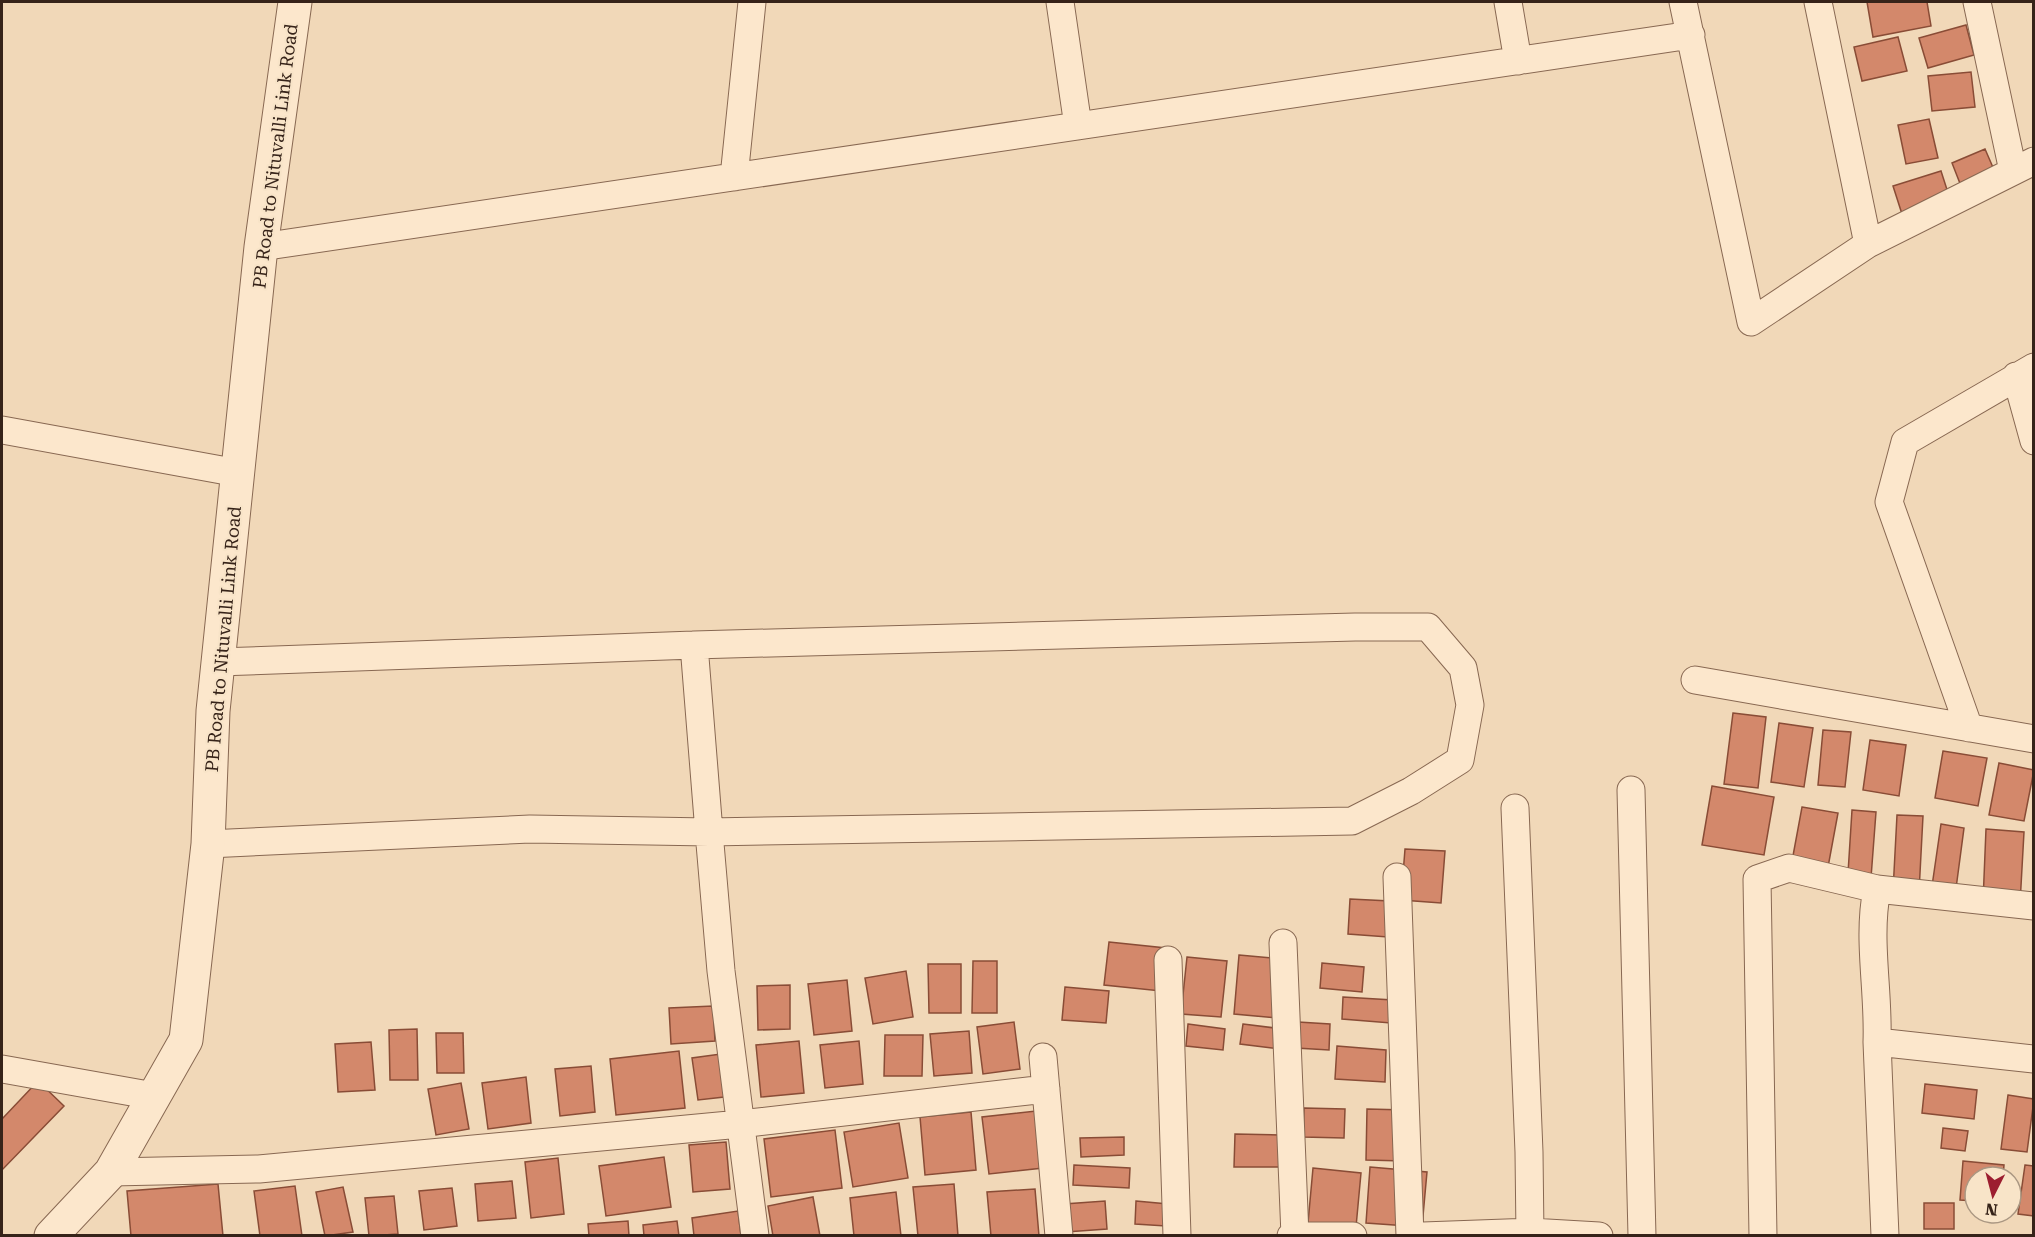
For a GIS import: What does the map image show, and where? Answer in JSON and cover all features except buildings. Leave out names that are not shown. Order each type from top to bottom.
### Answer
[{"type":"street","name":"PB Road to Nituvalli Link Road","points":[[51,1236],[111,1172],[186,1040],[208,844],[213,711],[261,247],[295,2]]},
{"type":"street","points":[[734,177],[752,2]]},
{"type":"street","points":[[1060,2],[1078,126]]},
{"type":"street","points":[[1508,2],[1518,61]]},
{"type":"street","points":[[1683,2],[1752,322],[1868,244],[2023,166],[1977,2]]},
{"type":"street","points":[[1818,2],[1868,244]]},
{"type":"street","points":[[261,247],[1690,35]]},
{"type":"street","points":[[1969,728],[1889,502],[1905,442],[2025,371],[2034,441]]},
{"type":"street","points":[[2,430],[238,474]]},
{"type":"street","points":[[208,844],[530,829],[710,832],[1352,821],[1411,791],[1461,760],[1470,705],[1463,668],[1428,627],[694,645],[218,662]]},
{"type":"street","points":[[694,645],[721,971],[755,1236]]},
{"type":"street","points":[[1695,680],[2034,739]]},
{"type":"street","points":[[1631,790],[1642,1236]]},
{"type":"street","points":[[1515,808],[1529,1152],[1530,1234]]},
{"type":"street","points":[[1763,1236],[1757,879],[1789,868],[1877,889],[2034,906]]},
{"type":"street","points":[[1397,877],[1410,1236]]},
{"type":"street","points":[[1877,889],[1871,919],[1878,1015],[1877,1042],[1885,1236]]},
{"type":"street","points":[[1283,944],[1295,1235]]},
{"type":"street","points":[[1168,960],[1177,1236]]},
{"type":"street","points":[[1877,1042],[2034,1059]]},
{"type":"street","points":[[1043,1057],[1059,1236]]},
{"type":"street","points":[[2,1069],[154,1096]]},
{"type":"street","points":[[111,1172],[259,1169],[740,1124],[1046,1089]]},
{"type":"street","points":[[1423,1236],[1530,1234],[1599,1236]]},
{"type":"street","points":[[1291,1236],[1353,1236]]}]
